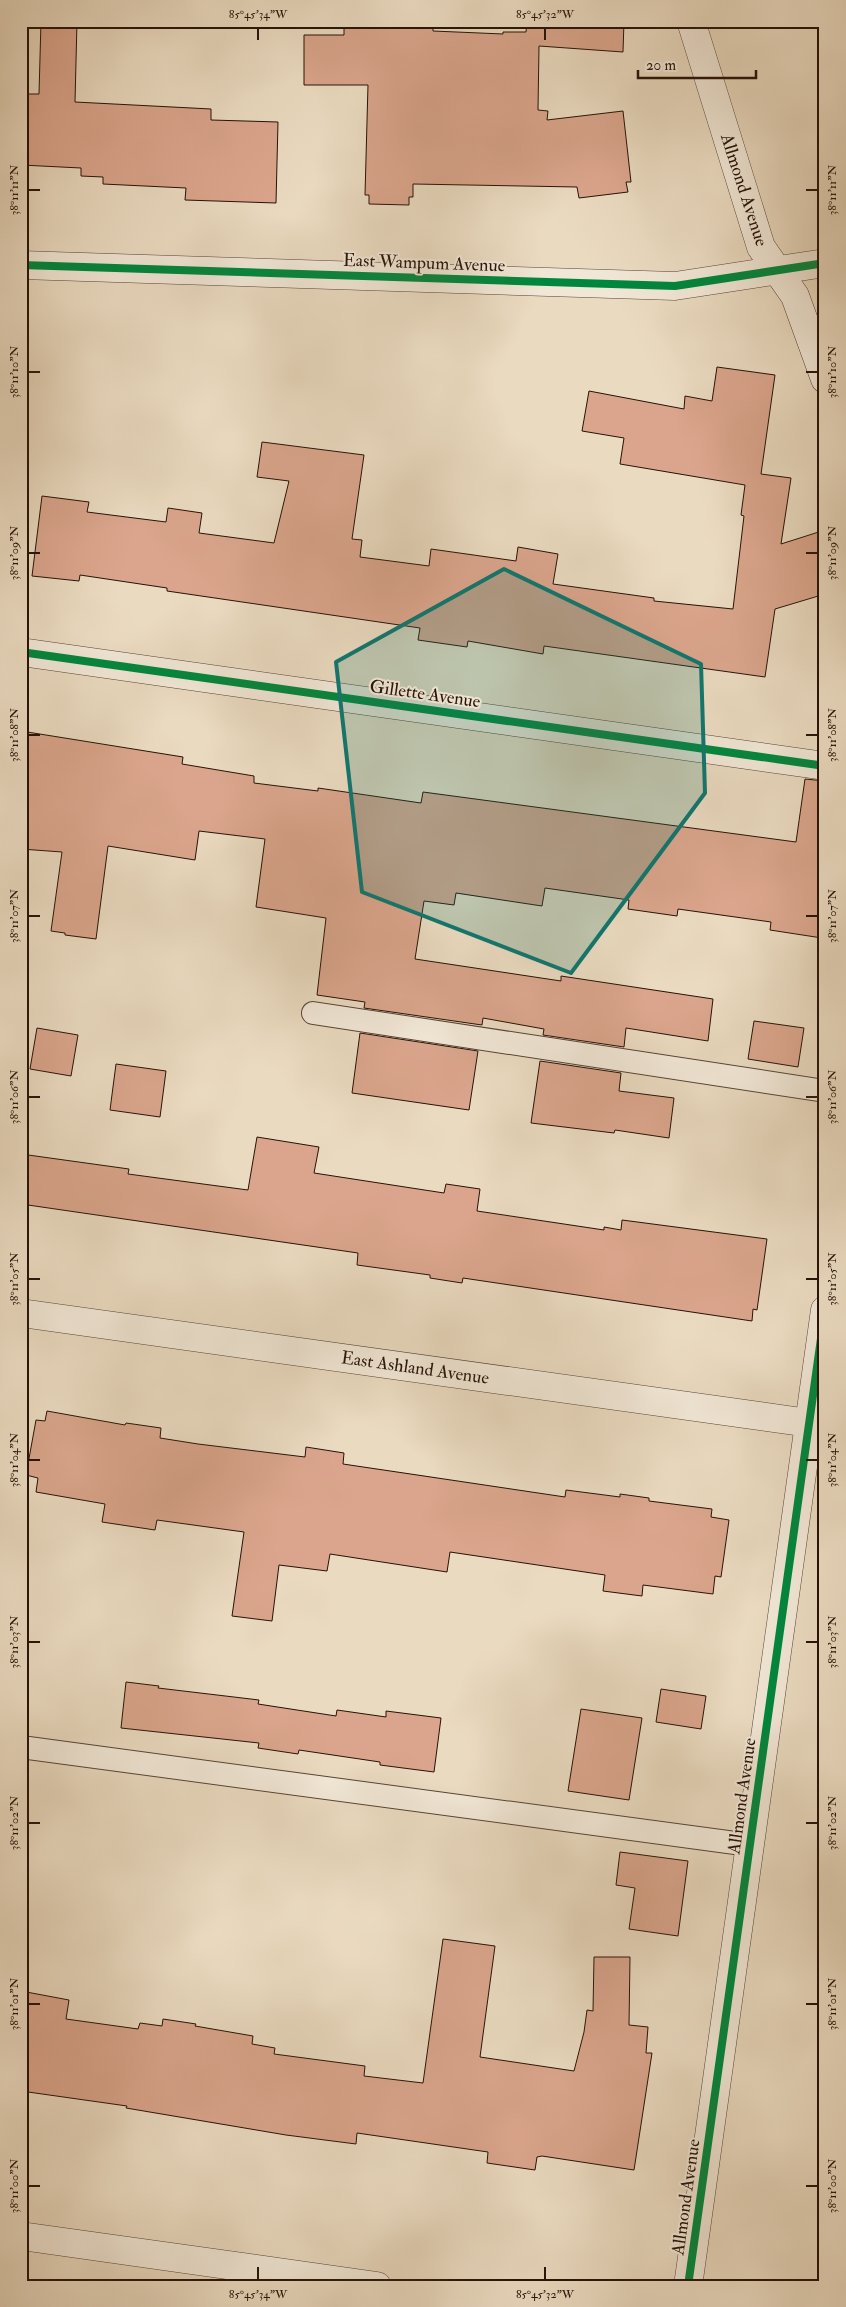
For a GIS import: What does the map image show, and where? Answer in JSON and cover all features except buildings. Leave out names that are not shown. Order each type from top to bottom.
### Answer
[{"type":"street","name":"Allmond Avenue","points":[[691,21],[761,247],[795,296],[825,378]]},
{"type":"street","name":"East Wampum Avenue","points":[[21,265],[675,286],[825,263]]},
{"type":"street","name":"Gillette Avenue","points":[[21,652],[825,766]]},
{"type":"street","name":"Allmond Avenue","points":[[688,2286],[825,1310]]},
{"type":"street","name":"East Ashland Avenue","points":[[21,1312],[809,1423]]},
{"type":"street","points":[[21,2236],[377,2286]]},
{"type":"lane","points":[[313,1013],[825,1091]]},
{"type":"lane","points":[[21,1747],[750,1845]]},
{"type":"highlighted area","points":[[504,569],[701,664],[705,793],[571,973],[362,892],[336,662]]},
{"type":"cycle path","points":[[21,265],[675,286],[825,263]]},
{"type":"cycle path","points":[[21,652],[825,766]]},
{"type":"cycle path","points":[[688,2286],[825,1310]]}]
